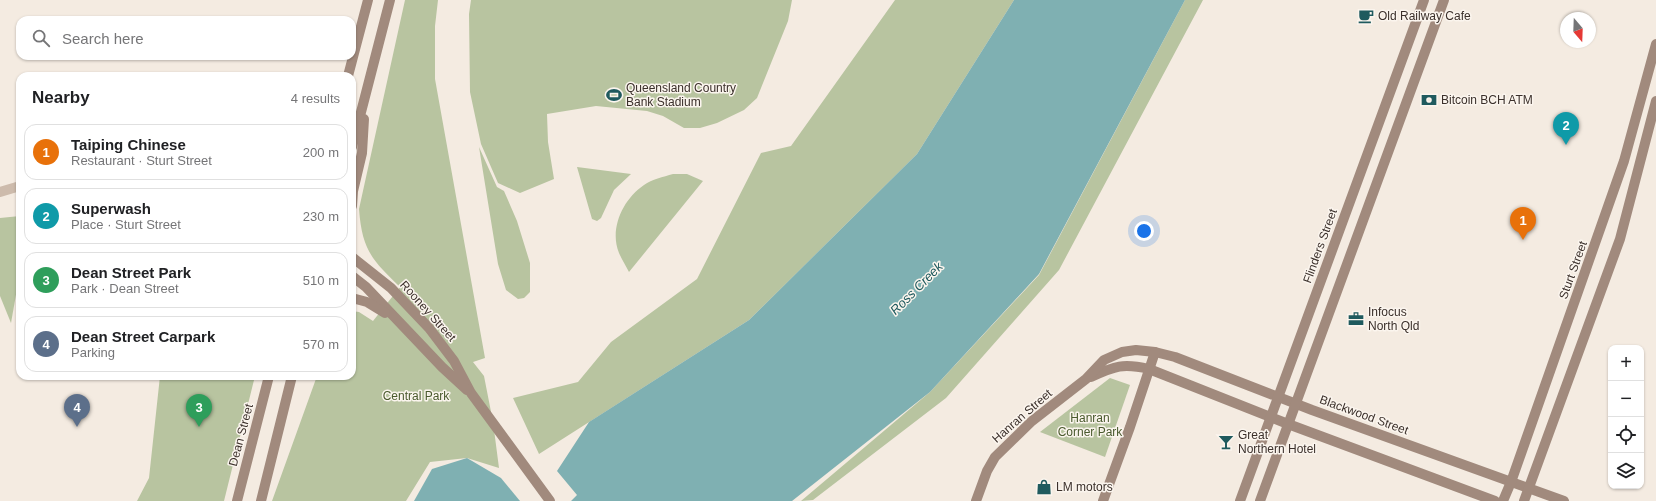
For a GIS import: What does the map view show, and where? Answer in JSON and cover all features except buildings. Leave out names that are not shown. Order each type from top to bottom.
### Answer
[{"type":"main road","points":[[356,46],[368,0]]},
{"type":"main road","points":[[356,132],[390,0]]},
{"type":"main road","name":"Flinders Street","points":[[1240,501],[1277,396],[1424,0]]},
{"type":"main road","points":[[1260,501],[1444,0]]},
{"type":"main road","name":"Sturt Street","points":[[1503,501],[1595,247],[1624,161],[1656,44]]},
{"type":"main road","points":[[349,72],[352,60]]},
{"type":"main road","points":[[356,178],[362,153],[366,95]]},
{"type":"main road","points":[[1524,501],[1620,239],[1656,101]]},
{"type":"main road","name":"Rooney Street","points":[[356,260],[391,288],[429,328],[454,361],[471,394],[550,501]]},
{"type":"main road","name":"Rooney Street","points":[[356,279],[366,287],[405,326],[442,367],[471,394]]},
{"type":"main road","points":[[356,298],[373,305],[405,326]]},
{"type":"main road","name":"Hanran Street","points":[[976,501],[987,471],[995,457],[1032,421],[1086,379],[1104,360],[1122,352],[1136,350],[1155,352]]},
{"type":"main road","points":[[1103,501],[1155,352]]},
{"type":"main road","name":"Blackwood Street","points":[[1155,352],[1175,357],[1295,403],[1564,501]]},
{"type":"main road","name":"Hanran Street","points":[[1086,379],[1112,367],[1133,366],[1149,369]]},
{"type":"main road","points":[[1149,369],[1288,424],[1495,501]]},
{"type":"main road","name":"Dean Street","points":[[237,501],[268,380]]},
{"type":"main road","points":[[261,501],[292,380]]},
{"type":"street","points":[[0,192],[16,187]]},
{"type":"street","points":[[0,196],[16,194]]},
{"type":"green space","name":"Central Park","points":[[405,0],[438,0],[435,26],[435,79],[485,358],[473,362],[484,376],[493,422],[499,468],[467,458],[430,462],[406,501],[272,501],[316,380],[356,380],[356,312],[373,321],[400,287],[382,269],[370,253],[366,245],[360,223],[359,209]]},
{"type":"green space","name":"Queensland Country Bank Stadium","points":[[471,0],[792,0],[788,21],[757,98],[744,110],[717,123],[700,128],[684,128],[663,116],[647,111],[596,106],[547,114],[548,142],[554,179],[520,193],[498,183],[481,144],[470,92],[469,14]]},
{"type":"green space","points":[[895,0],[1014,0],[917,154],[749,320],[539,454],[513,398],[578,382],[611,342],[697,279],[761,153],[791,146]]},
{"type":"green space","points":[[1185,0],[1203,0],[1059,270],[946,398],[813,500],[801,501],[930,392],[1039,275]]},
{"type":"green space","points":[[479,147],[497,187],[504,191],[517,221],[530,263],[530,292],[524,298],[518,299],[506,290],[498,264]]},
{"type":"green space","points":[[577,167],[631,174],[614,190],[601,218],[597,221],[592,219]]},
{"type":"green space","points":[[673,174],[687,174],[703,181],[629,272],[616,244],[617,225],[624,206],[636,191],[647,183]]},
{"type":"green space","points":[[16,216],[16,295],[11,323],[0,296],[0,218]]},
{"type":"green space","name":"Hanran Corner Park","points":[[1110,378],[1130,385],[1105,457],[1040,432]]},
{"type":"green space","points":[[160,380],[254,380],[224,501],[137,501],[149,478]]},
{"type":"water","name":"Ross Creek","points":[[1014,0],[1185,0],[1039,274],[930,392],[792,501],[571,501],[577,495],[557,471],[589,422],[749,320],[917,154]]},
{"type":"water","points":[[467,458],[501,478],[520,501],[414,501],[432,469]]},
{"type":"place","name":"Old Railway Cafe","points":[[1366,16]]},
{"type":"place","name":"Queensland Country Bank Stadium","points":[[614,95]]},
{"type":"place","name":"Bitcoin BCH ATM","points":[[1429,100]]},
{"type":"place","name":"Superwash","points":[[1566,145]]},
{"type":"place","name":"Taiping Chinese","points":[[1523,240]]},
{"type":"place","name":"Infocus North Qld","points":[[1356,319]]},
{"type":"place","name":"Dean Street Carpark","points":[[77,427]]},
{"type":"place","name":"Dean Street Park","points":[[199,427]]},
{"type":"place","name":"Great Northern Hotel","points":[[1226,442]]},
{"type":"place","name":"LM motors","points":[[1044,487]]}]
